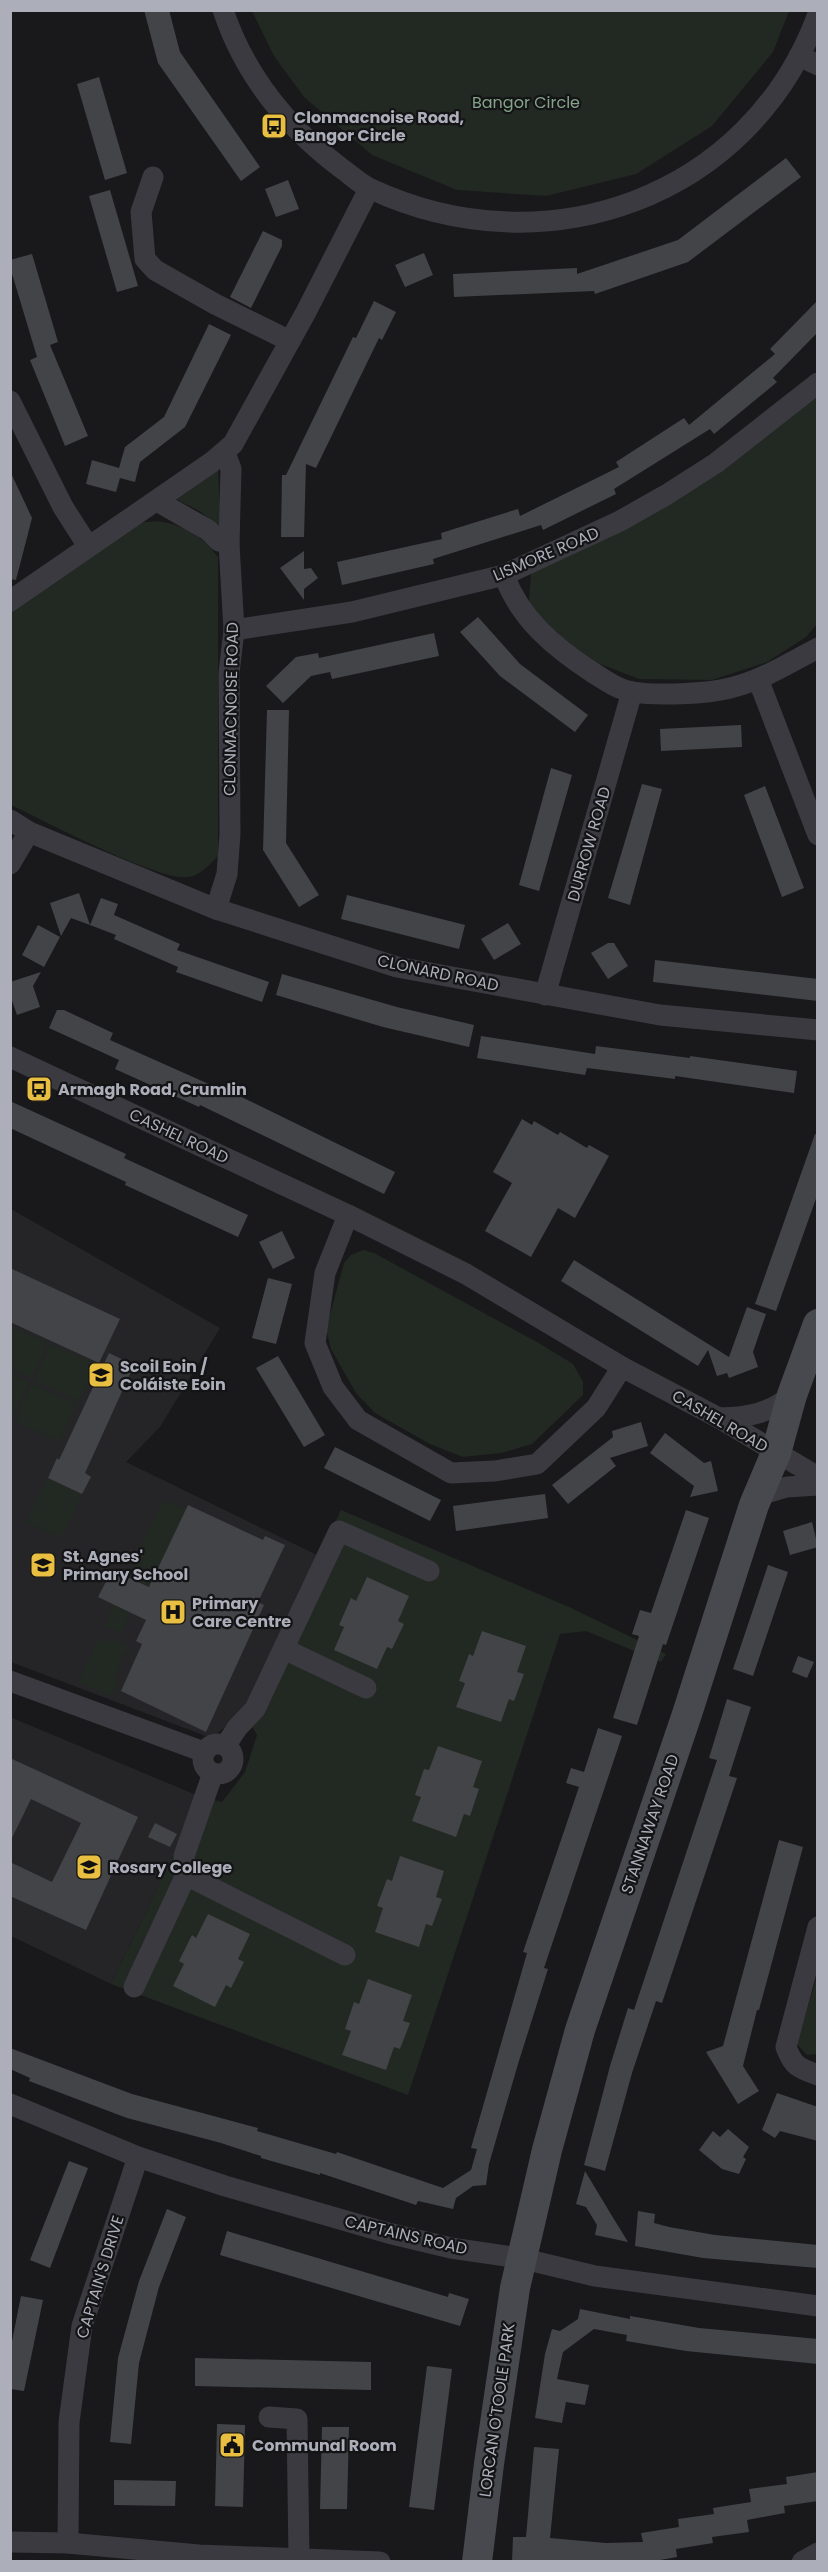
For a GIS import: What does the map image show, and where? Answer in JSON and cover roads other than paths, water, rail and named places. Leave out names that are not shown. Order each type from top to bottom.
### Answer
[{"type":"street","points":[[223,10],[230,31],[250,71],[277,110],[320,152],[369,189],[452,216],[495,223],[547,222],[625,206],[665,189],[725,149],[808,61],[818,14]]},
{"type":"street","points":[[153,177],[141,212],[145,259],[155,270],[195,293],[290,341]]},
{"type":"street","points":[[10,601],[225,453],[233,444],[290,341],[369,189]]},
{"type":"street","name":"LISMORE ROAD","points":[[234,630],[352,612],[504,575],[600,531],[666,495],[716,463],[818,383]]},
{"type":"street","points":[[10,401],[63,507],[88,546]]},
{"type":"street","name":"CLONMACNOISE ROAD","points":[[216,909],[227,874],[230,834],[229,673],[234,630],[229,544],[231,469],[225,453]]},
{"type":"street","points":[[156,501],[201,526],[219,541],[229,544]]},
{"type":"street","points":[[504,575],[509,588],[539,632],[568,656],[605,680],[632,692],[677,693],[728,689],[758,679],[818,648]]},
{"type":"street","points":[[758,679],[818,835]]},
{"type":"street","name":"DURROW ROAD","points":[[545,995],[632,692]]},
{"type":"street","name":"CLONARD ROAD","points":[[10,820],[29,832],[216,909],[396,967],[660,1015],[818,1030]]},
{"type":"street","points":[[10,864],[29,832]]},
{"type":"street","name":"CASHEL ROAD","points":[[10,1057],[348,1215],[466,1274],[622,1367],[719,1418],[818,1477]]},
{"type":"street","points":[[348,1215],[325,1273],[315,1343],[333,1387],[358,1420],[451,1473],[495,1472],[537,1464],[596,1408],[622,1367]]},
{"type":"street","name":"STANNAWAY ROAD","points":[[520,2258],[580,2030],[759,1495],[776,1453],[792,1395],[818,1324]]},
{"type":"street","points":[[719,1418],[762,1414],[775,1408],[792,1395]]},
{"type":"street","points":[[759,1495],[787,1487],[818,1485]]},
{"type":"street","points":[[226,1746],[237,1728],[255,1709],[339,1531],[429,1571]]},
{"type":"street","points":[[284,1648],[366,1688]]},
{"type":"street","points":[[10,1681],[204,1752]]},
{"type":"street","points":[[215,1743],[226,1746],[233,1756],[232,1766],[224,1773],[213,1773],[204,1763],[204,1752],[215,1743]]},
{"type":"street","points":[[134,1987],[186,1875],[184,1856],[213,1773]]},
{"type":"street","points":[[186,1875],[345,1955]]},
{"type":"street","points":[[818,1928],[786,2047],[792,2062],[801,2070],[818,2075]]},
{"type":"street","name":"CAPTAINS ROAD","points":[[10,2104],[138,2157],[225,2186],[388,2233],[451,2248],[520,2258],[595,2276],[818,2306]]},
{"type":"street","name":"CAPTAIN'S DRIVE","points":[[68,2543],[69,2422],[82,2326],[138,2157]]},
{"type":"street","name":"LORCAN O'TOOLE PARK","points":[[477,2562],[490,2452],[520,2258]]},
{"type":"street","points":[[269,2417],[297,2419],[299,2559]]},
{"type":"street","points":[[10,2542],[68,2543],[199,2555],[380,2562]]},
{"type":"street","points":[[802,2562],[818,2553]]},
{"type":"place","name":"Clonmacnoise Road, Bangor Circle","points":[[274,126]]},
{"type":"place","name":"Armagh Road, Crumlin","points":[[39,1089]]},
{"type":"place","name":"Scoil Eoin / Coláiste Eoin","points":[[101,1375]]},
{"type":"place","name":"St. Agnes' Primary School","points":[[43,1565]]},
{"type":"place","name":"Primary Care Centre","points":[[173,1612]]},
{"type":"place","name":"Rosary College","points":[[89,1867]]},
{"type":"place","name":"Communal Room","points":[[232,2445]]},
{"type":"park label","name":"Bangor Circle","points":[[526,102]]}]
